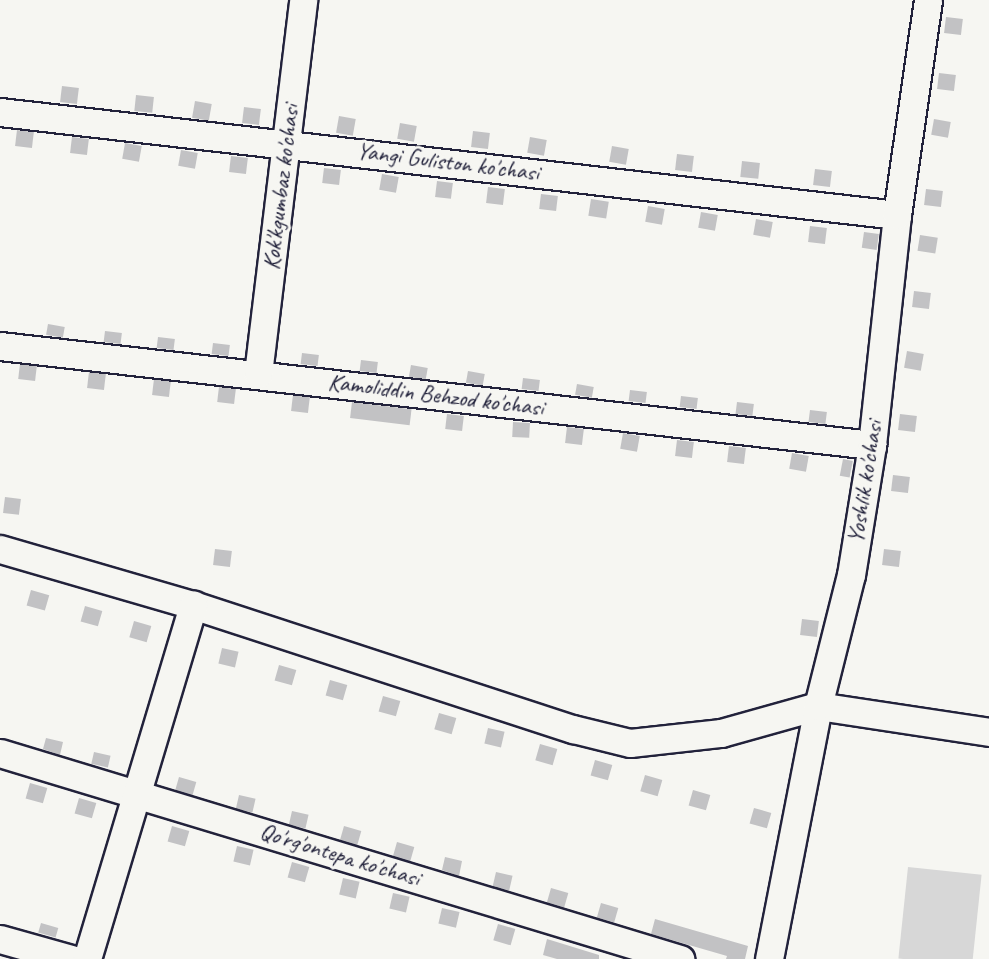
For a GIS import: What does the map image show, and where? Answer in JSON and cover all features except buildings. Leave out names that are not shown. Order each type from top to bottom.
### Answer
[{"type":"street","name":"Kok'kgumbaz ko'chasi","points":[[258,374],[303,0]]},
{"type":"street","name":"Yoshlik ko'chasi","points":[[769,959],[818,706],[851,575],[872,445],[897,215],[928,0]]},
{"type":"street","name":"Yangi Guliston ko'chasi","points":[[0,112],[286,143],[897,215]]},
{"type":"street","name":"Kamoliddin Behzod ko'chasi","points":[[0,346],[872,445]]},
{"type":"street","points":[[0,549],[193,605],[573,729],[630,743],[721,734],[818,706],[989,732]]},
{"type":"street","points":[[87,959],[193,605]]},
{"type":"street","name":"Qo'rg'ontepa ko'chasi","points":[[0,753],[680,959]]},
{"type":"street","points":[[0,939],[71,959]]},
{"type":"shaded area","points":[[908,867],[982,875],[973,959],[898,958]]}]
